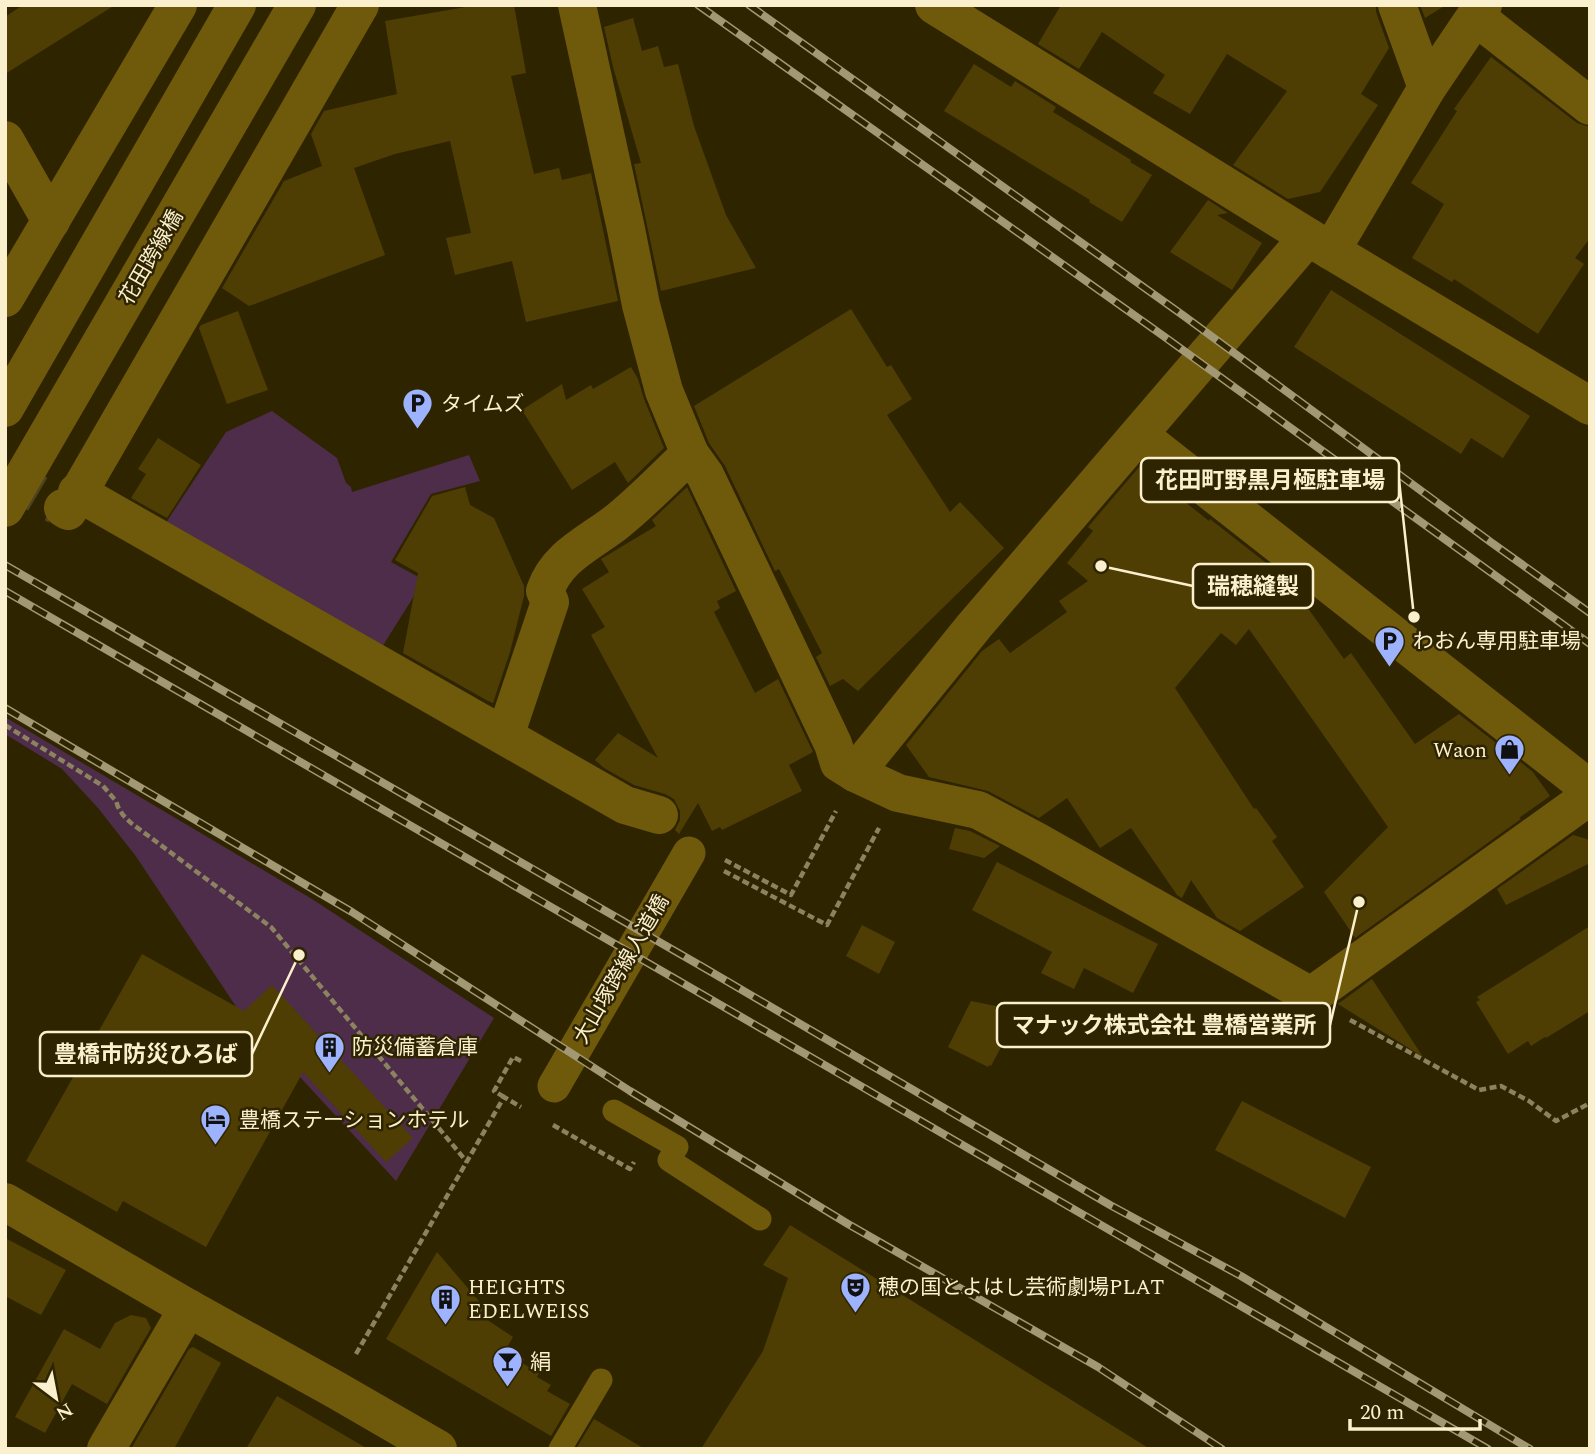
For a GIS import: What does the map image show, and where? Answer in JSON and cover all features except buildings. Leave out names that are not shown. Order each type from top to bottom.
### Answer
[{"type":"street","points":[[5,298],[178,5]]},
{"type":"street","points":[[5,408],[237,5]]},
{"type":"street","name":"花田跨線橋","points":[[5,508],[297,5]]},
{"type":"street","points":[[360,5],[68,499],[505,736],[625,805],[659,815]]},
{"type":"street","points":[[577,5],[641,305],[664,391],[690,454],[705,475],[833,744],[839,763],[898,793],[978,810],[1311,996],[1590,796]]},
{"type":"street","points":[[1397,5],[1427,88]]},
{"type":"street","points":[[950,10],[1320,244],[1590,406]]},
{"type":"street","points":[[855,773],[975,625],[1139,435],[1320,244],[1479,11],[1590,106]]},
{"type":"street","points":[[5,140],[51,221]]},
{"type":"street","points":[[1139,435],[1590,789]]},
{"type":"street","points":[[505,736],[550,602],[545,591],[550,577],[572,552],[615,523],[690,454]]},
{"type":"street","name":"大山塚跨線人道橋","points":[[554,1086],[689,853]]},
{"type":"street","points":[[5,1202],[438,1449]]},
{"type":"street","points":[[106,1449],[188,1308]]},
{"type":"lane","points":[[614,1111],[677,1147],[669,1160],[760,1219]]},
{"type":"lane","points":[[560,1449],[601,1380]]},
{"type":"path","points":[[5,725],[103,786],[131,823],[271,927],[467,1162]]},
{"type":"path","points":[[722,858],[791,895],[855,773]]},
{"type":"path","points":[[689,853],[827,925],[862,859]]},
{"type":"path","points":[[1311,996],[1479,1090],[1501,1086],[1529,1101],[1556,1121],[1590,1103]]},
{"type":"path","points":[[521,1061],[513,1057],[494,1091],[529,1112]]},
{"type":"path","points":[[336,1390],[504,1097]]},
{"type":"shaded area","points":[[272,411],[337,458],[352,492],[469,455],[480,481],[431,494],[391,562],[424,580],[382,647],[165,524],[226,432]]},
{"type":"shaded area","points":[[5,717],[312,899],[494,1018],[396,1181],[239,1011],[135,855],[98,808],[62,769],[5,734]]},
{"type":"tunnel","points":[[5,475],[58,506]]},
{"type":"railway","points":[[698,5],[1590,644]]},
{"type":"railway","points":[[749,5],[1184,316],[1590,613]]},
{"type":"railway","points":[[5,565],[1110,1205],[1241,1276],[1530,1449]]},
{"type":"railway","points":[[5,591],[1488,1449]]},
{"type":"railway","points":[[5,708],[352,912],[630,1091],[848,1224],[1098,1367],[1222,1449]]},
{"type":"place","name":"タイムズ","points":[[418,431]]},
{"type":"place","name":"瑞穂縫製","points":[[1101,566]]},
{"type":"place","name":"花田町野黒月極駐車場","points":[[1414,617]]},
{"type":"place","name":"わおん専用駐車場","points":[[1390,668]]},
{"type":"place","name":"Waon","points":[[1510,777]]},
{"type":"place","name":"マナック株式会社 豊橋営業所","points":[[1359,902]]},
{"type":"place","name":"豊橋市防災ひろば","points":[[299,955]]},
{"type":"place","name":"防災備蓄倉庫","points":[[329,1074]]},
{"type":"place","name":"豊橋ステーションホテル","points":[[216,1147]]},
{"type":"place","name":"穂の国とよはし芸術劇場PLAT","points":[[855,1314]]},
{"type":"place","name":"HEIGHTS EDELWEISS","points":[[445,1326]]},
{"type":"place","name":"絹","points":[[507,1389]]}]
